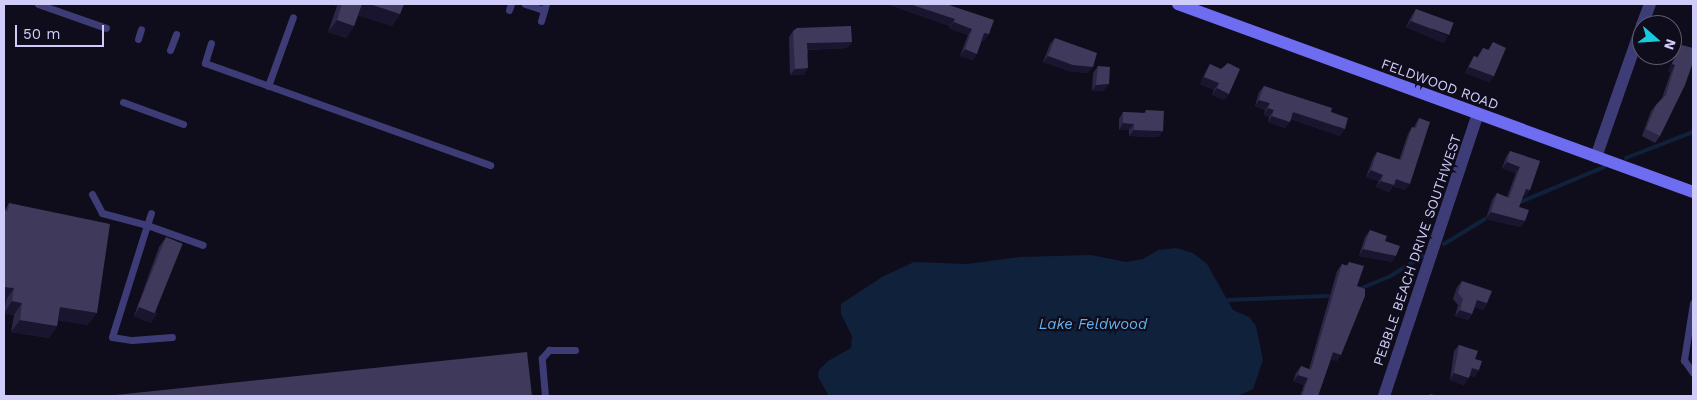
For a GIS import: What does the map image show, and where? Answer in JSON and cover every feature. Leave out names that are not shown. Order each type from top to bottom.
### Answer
[{"type":"street","name":"FELDWOOD ROAD","points":[[1178,4],[1693,192]]},
{"type":"street","points":[[1596,157],[1632,54]]},
{"type":"street","name":"PEBBLE BEACH DRIVE SOUTHWEST","points":[[1384,396],[1478,114]]},
{"type":"lane","points":[[38,4],[106,28]]},
{"type":"lane","points":[[526,4],[545,7],[541,21]]},
{"type":"lane","points":[[268,86],[293,17]]},
{"type":"lane","points":[[138,39],[141,29]]},
{"type":"lane","points":[[170,50],[176,34]]},
{"type":"lane","points":[[211,43],[205,62],[490,165]]},
{"type":"lane","points":[[124,102],[184,124]]},
{"type":"lane","points":[[92,194],[102,213],[148,225],[203,245]]},
{"type":"lane","points":[[151,213],[112,337],[132,340],[172,336]]},
{"type":"lane","points":[[1693,303],[1690,339],[1684,360],[1693,373]]},
{"type":"lane","points":[[545,396],[542,358],[549,350],[575,350]]},
{"type":"water","name":"Lake Feldwood","points":[[1176,248],[1193,253],[1207,264],[1233,310],[1249,317],[1256,326],[1263,360],[1253,389],[1238,396],[829,396],[818,377],[819,370],[828,361],[851,348],[852,336],[841,314],[841,304],[882,277],[914,262],[967,264],[1020,257],[1091,255],[1126,262],[1143,259],[1158,250]]},
{"type":"building","points":[[342,4],[362,4],[354,26],[337,20]]},
{"type":"building","points":[[370,4],[404,4],[400,14]]},
{"type":"building","points":[[910,4],[946,4],[994,20],[989,34],[984,33],[977,54],[965,49],[972,29],[954,22],[955,19]]},
{"type":"building","points":[[1416,9],[1454,23],[1449,35],[1412,21]]},
{"type":"building","points":[[851,26],[852,42],[807,43],[808,68],[795,69],[793,31],[797,28]]},
{"type":"building","points":[[1055,38],[1097,53],[1093,67],[1073,65],[1048,56]]},
{"type":"building","points":[[1493,42],[1506,48],[1494,76],[1469,67],[1474,56],[1478,58],[1483,48],[1489,50]]},
{"type":"building","points":[[1682,45],[1693,48],[1693,62],[1685,85],[1660,136],[1646,129],[1656,105],[1666,95],[1675,65],[1682,65]]},
{"type":"building","points":[[1228,63],[1240,69],[1229,94],[1217,88],[1219,83],[1204,77],[1210,64],[1221,69]]},
{"type":"building","points":[[1098,66],[1110,67],[1109,84],[1096,85]]},
{"type":"building","points":[[1264,86],[1332,108],[1331,112],[1348,118],[1345,129],[1293,112],[1290,122],[1272,116],[1274,110],[1268,108],[1270,103],[1259,100]]},
{"type":"building","points":[[1146,110],[1164,111],[1163,131],[1134,130],[1134,124],[1123,123],[1123,112],[1146,113]]},
{"type":"building","points":[[1419,118],[1430,122],[1410,184],[1396,179],[1394,185],[1381,181],[1383,175],[1371,170],[1377,152],[1401,160],[1412,127],[1416,128]]},
{"type":"building","points":[[1510,151],[1540,161],[1530,190],[1526,189],[1519,207],[1529,210],[1525,221],[1491,212],[1497,193],[1509,198],[1520,167],[1507,162]]},
{"type":"building","points":[[9,203],[110,224],[97,313],[60,307],[57,326],[20,320],[22,303],[12,301],[14,288],[4,287],[4,210],[8,211]]},
{"type":"building","points":[[1370,230],[1387,236],[1385,241],[1400,246],[1396,256],[1363,249]]},
{"type":"building","points":[[166,237],[183,244],[155,313],[138,307]]},
{"type":"building","points":[[1349,262],[1364,266],[1357,286],[1365,289],[1365,296],[1341,355],[1333,352],[1318,396],[1302,396],[1308,378],[1298,375],[1301,366],[1311,370],[1342,264],[1348,266]]},
{"type":"building","points":[[1462,281],[1492,291],[1487,303],[1477,300],[1472,314],[1460,310],[1463,299],[1458,293]]},
{"type":"building","points":[[1459,345],[1478,351],[1475,359],[1482,361],[1479,370],[1472,368],[1469,378],[1454,373]]},
{"type":"building","points":[[527,352],[532,396],[106,396]]},
{"type":"waterway","points":[[1626,158],[1693,132]]},
{"type":"waterway","points":[[1518,203],[1604,167]]},
{"type":"waterway","points":[[1444,244],[1485,219]]},
{"type":"waterway","points":[[1359,289],[1389,277],[1423,256]]},
{"type":"waterway","points":[[1228,300],[1328,296]]}]
